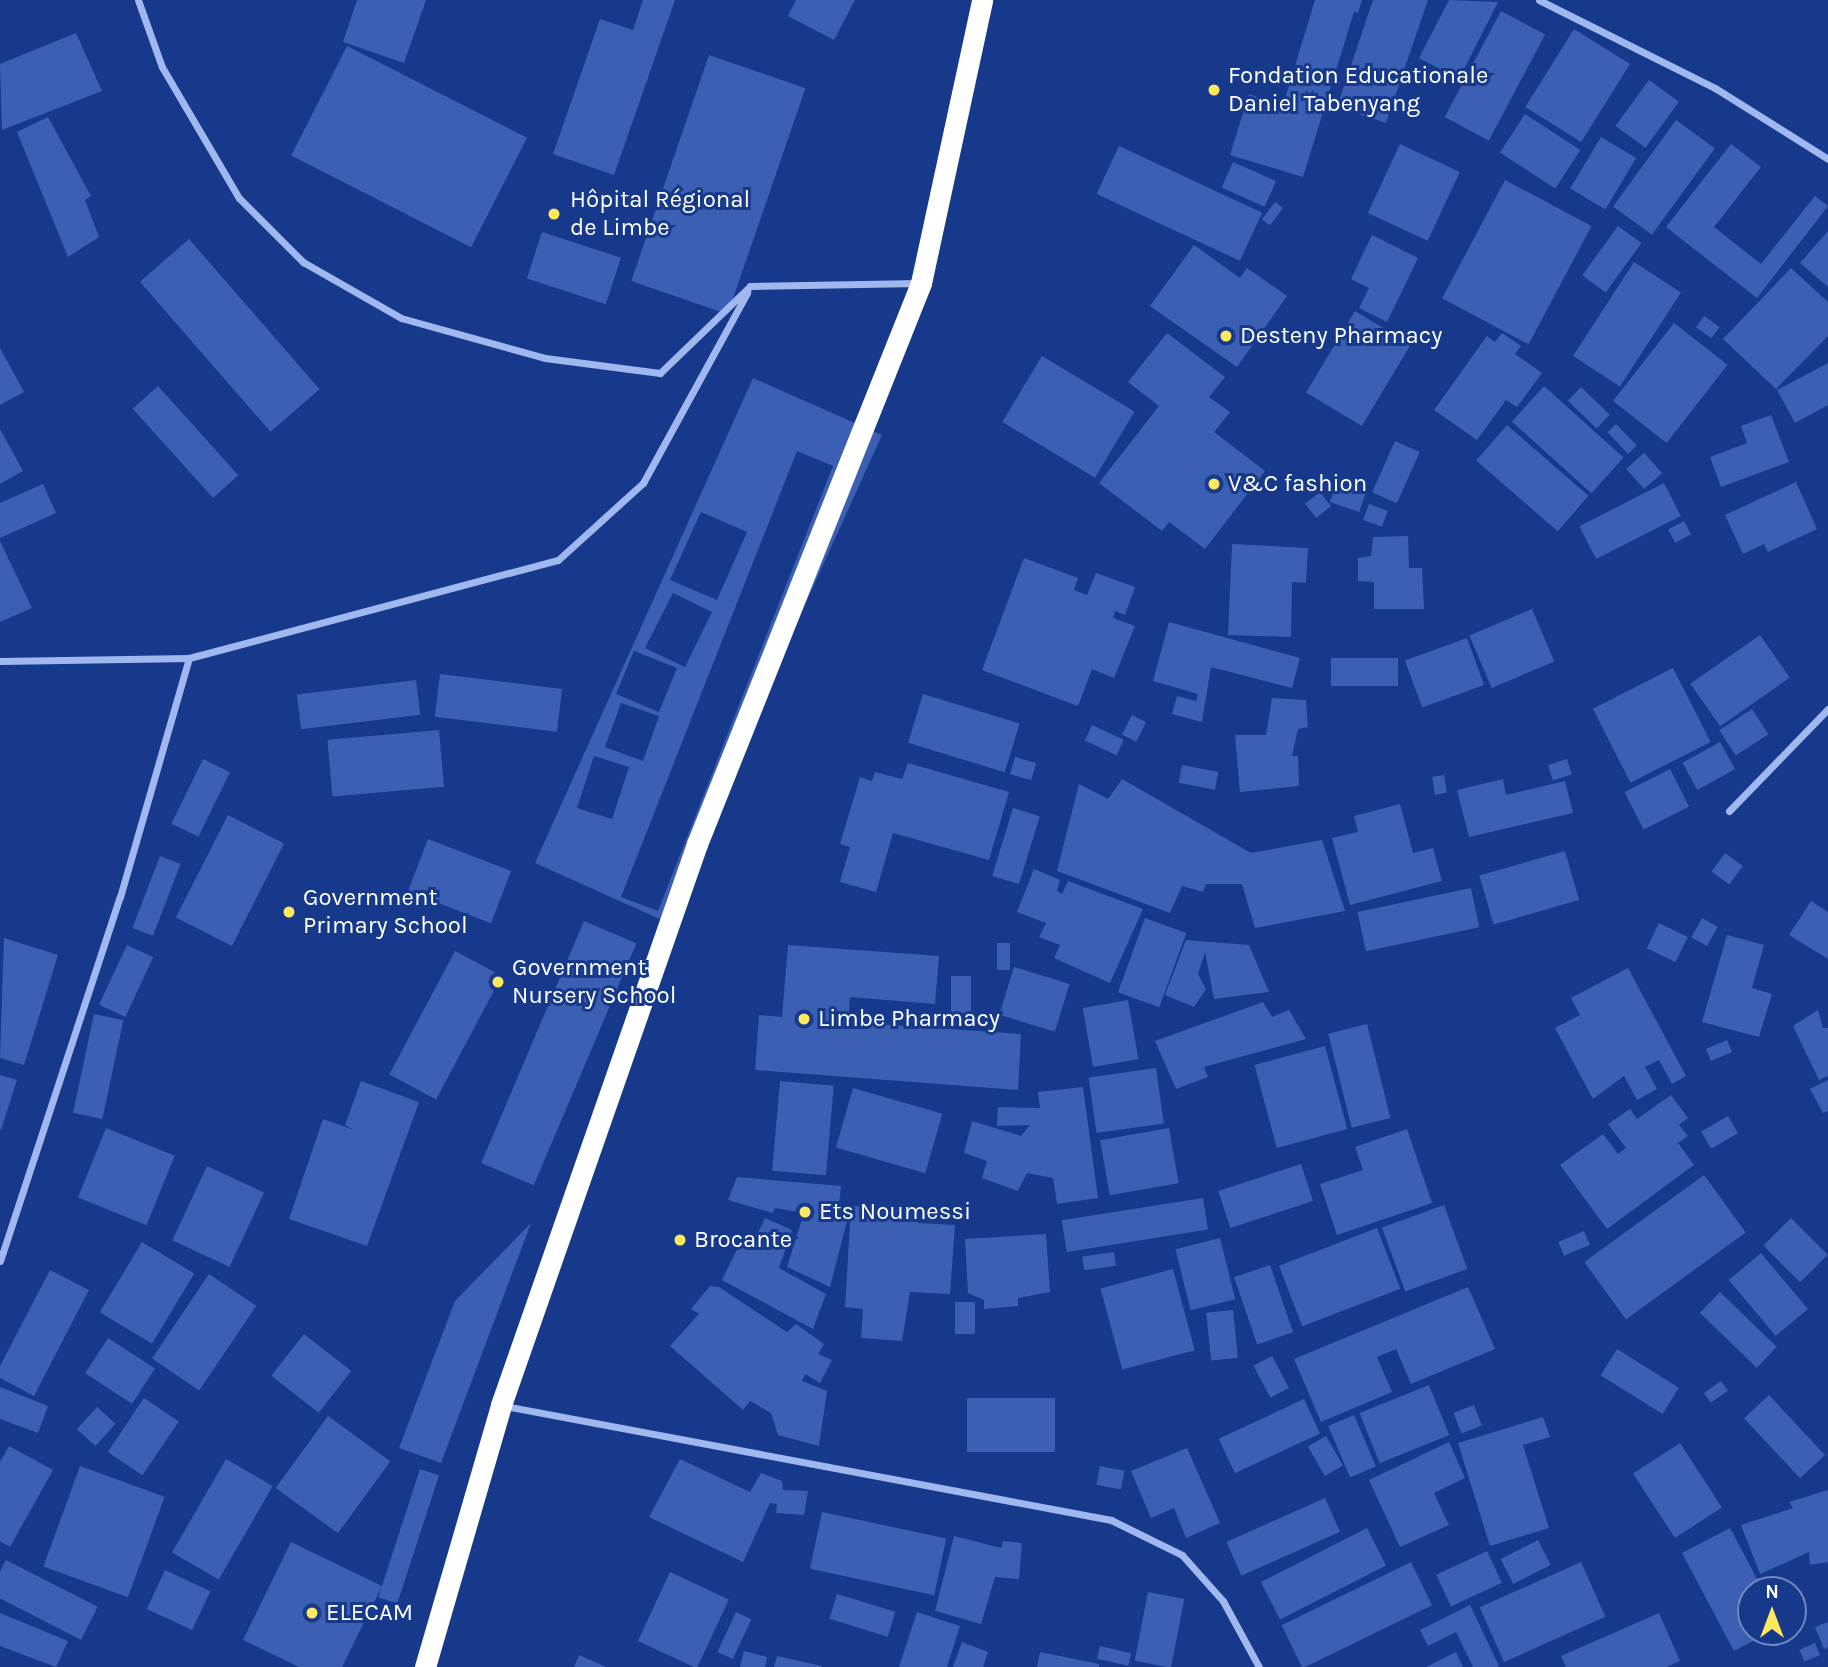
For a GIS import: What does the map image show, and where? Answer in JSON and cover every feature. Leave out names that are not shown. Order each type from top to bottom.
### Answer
[{"type":"highway","points":[[425,1667],[500,1405],[697,844],[921,283],[982,0]]},
{"type":"street","points":[[138,0],[162,66],[239,198],[303,262],[401,318],[545,358],[660,373],[750,286],[921,283]]},
{"type":"street","points":[[1539,0],[1715,88],[1828,159]]},
{"type":"street","points":[[0,661],[189,658],[558,560],[643,483],[750,286]]},
{"type":"street","points":[[0,1261],[120,897],[189,658]]},
{"type":"street","points":[[1729,811],[1828,709]]},
{"type":"street","points":[[500,1405],[1111,1520],[1182,1555],[1223,1601],[1259,1667]]},
{"type":"building","points":[[357,0],[426,0],[404,63],[343,42]]},
{"type":"building","points":[[643,0],[675,0],[614,175],[553,154],[600,19],[633,30]]},
{"type":"building","points":[[796,0],[855,0],[834,40],[788,16]]},
{"type":"building","points":[[1315,0],[1362,0],[1358,13],[1354,12],[1303,177],[1230,155],[1249,94],[1283,105]]},
{"type":"building","points":[[1373,0],[1428,0],[1386,123],[1337,107]]},
{"type":"building","points":[[1449,0],[1498,2],[1459,79],[1419,58]]},
{"type":"building","points":[[1501,11],[1545,34],[1489,140],[1445,117]]},
{"type":"building","points":[[1574,29],[1630,64],[1581,142],[1525,107]]},
{"type":"building","points":[[76,33],[102,91],[2,130],[0,64]]},
{"type":"building","points":[[347,46],[527,138],[471,247],[291,156]]},
{"type":"building","points":[[709,55],[805,88],[728,314],[631,281]]},
{"type":"building","points":[[1649,80],[1679,102],[1645,148],[1615,126]]},
{"type":"building","points":[[1525,114],[1580,150],[1555,189],[1500,153]]},
{"type":"building","points":[[48,117],[91,196],[85,200],[99,237],[68,257],[17,132]]},
{"type":"building","points":[[1676,120],[1715,148],[1652,235],[1613,207]]},
{"type":"building","points":[[1601,137],[1636,158],[1605,210],[1570,188]]},
{"type":"building","points":[[1400,144],[1460,172],[1428,241],[1368,213]]},
{"type":"building","points":[[1731,144],[1761,167],[1714,227],[1761,264],[1815,196],[1828,206],[1757,298],[1666,227]]},
{"type":"building","points":[[1119,146],[1262,213],[1240,261],[1097,194]]},
{"type":"building","points":[[1233,162],[1276,181],[1265,207],[1222,188]]},
{"type":"building","points":[[1505,180],[1592,226],[1529,344],[1442,298]]},
{"type":"building","points":[[1275,202],[1283,208],[1270,226],[1262,220]]},
{"type":"building","points":[[1618,226],[1641,243],[1606,292],[1582,275]]},
{"type":"building","points":[[1828,231],[1828,287],[1800,263]]},
{"type":"building","points":[[542,232],[621,258],[606,304],[527,279]]},
{"type":"building","points":[[1372,235],[1418,258],[1387,322],[1359,308],[1369,288],[1351,279]]},
{"type":"building","points":[[189,239],[320,389],[270,432],[140,282]]},
{"type":"building","name":"Desteny Pharmacy","points":[[1194,245],[1240,278],[1247,268],[1287,296],[1237,367],[1150,306]]},
{"type":"building","points":[[1634,262],[1681,292],[1620,386],[1573,356]]},
{"type":"building","points":[[1791,268],[1828,302],[1828,336],[1776,389],[1723,339]]},
{"type":"building","points":[[1355,311],[1411,344],[1362,426],[1306,392]]},
{"type":"building","points":[[1704,316],[1720,327],[1712,338],[1696,327]]},
{"type":"building","points":[[1674,323],[1728,365],[1667,443],[1613,401]]},
{"type":"building","points":[[1167,333],[1225,377],[1209,397],[1230,412],[1214,432],[1265,471],[1205,549],[1169,522],[1162,531],[1099,483],[1159,406],[1128,382]]},
{"type":"building","points":[[1502,333],[1521,346],[1515,354],[1542,373],[1517,407],[1506,400],[1477,440],[1434,410],[1487,336],[1495,342]]},
{"type":"building","points":[[0,348],[24,392],[0,405]]},
{"type":"building","points":[[1042,356],[1135,412],[1095,478],[1002,422]]},
{"type":"building","points":[[1828,363],[1828,405],[1795,423],[1777,390]]},
{"type":"building","points":[[753,378],[882,435],[662,920],[535,863]],"holes":[[[797,451],[833,466],[658,911],[621,897]],[[701,512],[747,532],[717,600],[670,580]],[[673,593],[712,612],[685,667],[645,648]],[[634,651],[677,668],[659,712],[616,694]],[[621,703],[659,716],[643,761],[605,747]],[[594,756],[629,767],[612,819],[577,808]]]},
{"type":"building","points":[[158,386],[238,475],[213,498],[133,409]]},
{"type":"building","points":[[1544,386],[1624,458],[1591,493],[1512,422]]},
{"type":"building","points":[[1581,387],[1610,415],[1597,428],[1568,401]]},
{"type":"building","points":[[1771,415],[1789,462],[1721,487],[1710,457],[1747,443],[1741,426]]},
{"type":"building","points":[[1616,424],[1637,446],[1628,454],[1607,432]]},
{"type":"building","points":[[1507,425],[1589,496],[1558,531],[1476,460]]},
{"type":"building","points":[[0,429],[23,471],[0,484]]},
{"type":"building","points":[[1395,441],[1420,452],[1397,503],[1372,492]]},
{"type":"building","points":[[1644,453],[1662,473],[1644,489],[1626,469]]},
{"type":"building","points":[[1796,482],[1817,529],[1768,552],[1764,544],[1743,554],[1725,515]]},
{"type":"building","points":[[1664,483],[1681,516],[1596,559],[1579,526]]},
{"type":"building","points":[[43,484],[56,513],[0,538],[0,503]]},
{"type":"building","points":[[1336,484],[1365,494],[1359,512],[1330,502]]},
{"type":"building","points":[[1320,492],[1331,506],[1316,518],[1305,504]]},
{"type":"building","points":[[1369,504],[1388,511],[1382,527],[1363,520]]},
{"type":"building","points":[[1684,521],[1691,534],[1675,543],[1668,529]]},
{"type":"building","points":[[1408,536],[1409,568],[1422,568],[1424,609],[1374,609],[1374,582],[1358,581],[1358,558],[1371,556],[1373,537]]},
{"type":"building","points":[[0,541],[32,608],[0,622]]},
{"type":"building","points":[[1232,544],[1308,548],[1306,583],[1292,582],[1291,637],[1228,635]]},
{"type":"building","points":[[1024,558],[1078,578],[1074,590],[1087,595],[1096,573],[1135,587],[1125,615],[1115,611],[1113,618],[1135,626],[1114,678],[1092,669],[1078,706],[982,670]]},
{"type":"building","points":[[1532,609],[1554,661],[1492,688],[1469,636]]},
{"type":"building","points":[[1169,622],[1300,658],[1292,688],[1211,667],[1202,722],[1172,714],[1177,696],[1196,701],[1198,694],[1153,681]]},
{"type":"building","points":[[1760,635],[1790,678],[1720,726],[1690,684]]},
{"type":"building","points":[[1467,638],[1484,685],[1422,708],[1405,661]]},
{"type":"building","points":[[1331,658],[1398,658],[1398,686],[1331,686]]},
{"type":"building","points":[[1673,668],[1711,742],[1630,783],[1593,709]]},
{"type":"building","points":[[440,674],[562,689],[557,732],[435,717]]},
{"type":"building","points":[[416,680],[420,715],[301,729],[297,695]]},
{"type":"building","points":[[923,694],[1020,724],[1005,772],[908,743]]},
{"type":"building","points":[[1272,698],[1306,700],[1308,727],[1298,729],[1292,756],[1298,756],[1299,786],[1240,792],[1235,735],[1266,735]]},
{"type":"building","points":[[1752,709],[1768,734],[1736,755],[1719,730]]},
{"type":"building","points":[[1132,715],[1146,722],[1136,742],[1122,735]]},
{"type":"building","points":[[1092,725],[1124,740],[1117,755],[1085,740]]},
{"type":"building","points":[[439,730],[444,787],[332,797],[327,740]]},
{"type":"building","points":[[1720,742],[1735,769],[1697,790],[1682,763]]},
{"type":"building","points":[[1015,757],[1036,763],[1031,780],[1010,774]]},
{"type":"building","points":[[203,759],[230,772],[198,837],[171,824]]},
{"type":"building","points":[[1567,759],[1572,774],[1553,780],[1548,765]]},
{"type":"building","points":[[908,763],[1009,792],[989,860],[893,833],[876,892],[840,882],[850,847],[840,844],[860,777],[872,781],[875,772],[902,779]]},
{"type":"building","points":[[1182,765],[1218,772],[1215,790],[1179,783]]},
{"type":"building","points":[[1670,769],[1689,806],[1644,830],[1625,792]]},
{"type":"building","points":[[1444,775],[1447,793],[1435,795],[1432,777]]},
{"type":"building","points":[[1122,779],[1251,853],[1322,840],[1345,911],[1255,928],[1242,884],[1206,884],[1203,892],[1182,886],[1170,913],[1057,871],[1079,784],[1108,799]]},
{"type":"building","points":[[1503,779],[1506,795],[1565,781],[1573,813],[1469,837],[1457,790]]},
{"type":"building","points":[[1400,804],[1413,853],[1433,848],[1442,881],[1350,905],[1332,838],[1358,832],[1354,816]]},
{"type":"building","points":[[1013,808],[1040,816],[1019,884],[992,876]]},
{"type":"building","points":[[228,815],[284,844],[232,946],[176,917]]},
{"type":"building","points":[[428,839],[511,871],[491,923],[408,891]]},
{"type":"building","points":[[1565,851],[1579,900],[1494,925],[1479,876]]},
{"type":"building","points":[[1725,853],[1743,866],[1729,885],[1711,872]]},
{"type":"building","points":[[160,856],[181,864],[153,936],[132,928]]},
{"type":"building","points":[[1034,869],[1060,880],[1057,891],[1062,894],[1068,881],[1143,909],[1110,983],[1054,958],[1060,945],[1039,937],[1046,923],[1017,912]]},
{"type":"building","points":[[1471,888],[1479,927],[1366,951],[1358,912]]},
{"type":"building","points":[[1811,901],[1828,912],[1828,959],[1789,935]]},
{"type":"building","points":[[1145,918],[1186,933],[1159,1007],[1118,992]]},
{"type":"building","points":[[1702,918],[1718,927],[1707,946],[1691,937]]},
{"type":"building","points":[[584,921],[636,943],[534,1185],[481,1163]]},
{"type":"building","points":[[1659,923],[1688,937],[1675,962],[1647,948]]},
{"type":"building","points":[[1727,935],[1764,945],[1752,988],[1772,994],[1759,1037],[1702,1022]]},
{"type":"building","points":[[4,938],[58,955],[24,1065],[0,1058]]},
{"type":"building","points":[[1186,940],[1249,945],[1269,992],[1214,999],[1205,952],[1198,974],[1206,989],[1194,1007],[1165,995]]},
{"type":"building","points":[[997,943],[1010,943],[1010,970],[997,970]]},
{"type":"building","points":[[127,945],[153,957],[125,1017],[99,1005]]},
{"type":"building","name":"Limbe Pharmacy","points":[[788,945],[939,956],[935,1004],[850,997],[848,1022],[1021,1034],[1018,1090],[755,1070],[759,1015],[782,1017]]},
{"type":"building","points":[[455,951],[502,976],[436,1099],[389,1075]]},
{"type":"building","points":[[1014,967],[1069,984],[1055,1032],[999,1015]]},
{"type":"building","points":[[1628,968],[1686,1076],[1672,1084],[1659,1060],[1645,1067],[1657,1089],[1637,1100],[1624,1076],[1593,1099],[1555,1028],[1580,1015],[1571,998]]},
{"type":"building","points":[[951,976],[971,976],[971,1013],[951,1013]]},
{"type":"building","points":[[1128,1000],[1138,1059],[1093,1067],[1083,1008]]},
{"type":"building","points":[[1263,1002],[1272,1017],[1289,1010],[1306,1039],[1204,1067],[1208,1077],[1176,1089],[1155,1041]]},
{"type":"building","points":[[1818,1010],[1823,1028],[1828,1028],[1828,1076],[1819,1080],[1793,1026]]},
{"type":"building","points":[[94,1014],[123,1020],[102,1119],[73,1113]]},
{"type":"building","points":[[1367,1024],[1390,1118],[1352,1128],[1328,1034]]},
{"type":"building","points":[[1727,1040],[1732,1052],[1711,1061],[1706,1049]]},
{"type":"building","points":[[1325,1046],[1347,1129],[1277,1148],[1254,1065]]},
{"type":"building","points":[[1156,1068],[1164,1123],[1096,1133],[1089,1077]]},
{"type":"building","points":[[0,1075],[17,1080],[1,1130],[0,1130]]},
{"type":"building","points":[[1828,1080],[1828,1111],[1823,1113],[1810,1089]]},
{"type":"building","points":[[361,1081],[419,1102],[367,1246],[289,1219],[323,1119],[354,1130],[345,1125]]},
{"type":"building","points":[[780,1081],[834,1086],[826,1175],[772,1171]]},
{"type":"building","points":[[1083,1087],[1098,1198],[1057,1204],[1053,1178],[1027,1173],[1018,1191],[982,1178],[987,1161],[964,1153],[972,1121],[1021,1136],[1030,1125],[997,1126],[998,1107],[1040,1108],[1038,1092]]},
{"type":"building","points":[[853,1088],[942,1114],[925,1173],[836,1148]]},
{"type":"building","points":[[1671,1095],[1688,1118],[1679,1125],[1688,1136],[1678,1143],[1694,1165],[1607,1229],[1560,1165],[1603,1134],[1618,1154],[1626,1148],[1608,1124],[1630,1109],[1637,1119]]},
{"type":"building","points":[[1728,1116],[1738,1133],[1711,1149],[1701,1132]]},
{"type":"building","points":[[106,1128],[175,1156],[147,1225],[78,1198]]},
{"type":"building","points":[[1169,1128],[1179,1183],[1110,1195],[1100,1140]]},
{"type":"building","points":[[1407,1129],[1432,1203],[1337,1235],[1320,1184],[1363,1170],[1355,1147]]},
{"type":"building","points":[[1301,1164],[1313,1201],[1230,1228],[1218,1191]]},
{"type":"building","points":[[207,1166],[264,1193],[229,1267],[172,1240]]},
{"type":"building","points":[[1704,1175],[1746,1232],[1626,1319],[1584,1262]]},
{"type":"building","points":[[737,1177],[841,1186],[839,1205],[851,1206],[830,1287],[787,1267],[804,1213],[775,1208],[773,1213],[728,1200]]},
{"type":"building","points":[[1203,1198],[1208,1230],[1067,1252],[1062,1220]]},
{"type":"building","points":[[1444,1205],[1467,1269],[1405,1291],[1382,1228]]},
{"type":"building","points":[[851,1206],[919,1210],[918,1223],[955,1225],[950,1294],[910,1292],[902,1341],[861,1338],[863,1309],[845,1307]]},
{"type":"building","points":[[765,1218],[792,1230],[779,1268],[826,1294],[813,1329],[722,1280],[745,1233],[756,1237]]},
{"type":"building","points":[[1791,1218],[1828,1255],[1800,1282],[1763,1246]]},
{"type":"building","points":[[531,1223],[441,1463],[399,1448],[455,1301]]},
{"type":"building","points":[[1377,1228],[1400,1289],[1302,1326],[1279,1266]]},
{"type":"building","points":[[1584,1231],[1590,1245],[1564,1256],[1558,1242]]},
{"type":"building","points":[[1046,1234],[1050,1292],[1018,1298],[1018,1306],[984,1309],[984,1300],[968,1293],[965,1239]]},
{"type":"building","points":[[1220,1238],[1235,1299],[1191,1310],[1175,1249]]},
{"type":"building","points":[[142,1242],[194,1273],[152,1344],[100,1312]]},
{"type":"building","points":[[1114,1252],[1116,1266],[1084,1270],[1082,1256]]},
{"type":"building","points":[[1761,1253],[1808,1309],[1776,1336],[1729,1280]]},
{"type":"building","points":[[1270,1265],[1293,1332],[1257,1345],[1234,1277]]},
{"type":"building","points":[[1173,1269],[1195,1350],[1122,1370],[1101,1288]]},
{"type":"building","points":[[50,1270],[89,1290],[34,1396],[0,1378],[0,1366]]},
{"type":"building","points":[[209,1274],[256,1306],[199,1390],[152,1359]]},
{"type":"building","points":[[710,1286],[719,1287],[787,1332],[796,1324],[824,1344],[818,1354],[832,1360],[820,1383],[805,1374],[802,1381],[827,1391],[819,1446],[778,1435],[771,1413],[750,1401],[743,1410],[670,1346],[699,1314],[691,1309]]},
{"type":"building","points":[[1468,1287],[1495,1349],[1411,1384],[1396,1349],[1377,1357],[1392,1392],[1321,1422],[1294,1359]]},
{"type":"building","points":[[1720,1292],[1777,1347],[1757,1368],[1700,1313]]},
{"type":"building","points":[[955,1302],[975,1302],[975,1334],[955,1334]]},
{"type":"building","points":[[1233,1310],[1238,1358],[1211,1361],[1206,1313]]},
{"type":"building","points":[[304,1334],[351,1371],[319,1413],[271,1376]]},
{"type":"building","points":[[108,1338],[155,1368],[132,1404],[85,1373]]},
{"type":"building","points":[[1617,1349],[1679,1388],[1662,1414],[1601,1375]]},
{"type":"building","points":[[1272,1356],[1289,1388],[1270,1398],[1253,1366]]},
{"type":"building","points":[[1721,1381],[1728,1391],[1711,1403],[1704,1393]]},
{"type":"building","points":[[1429,1385],[1449,1435],[1380,1463],[1359,1413]]},
{"type":"building","points":[[0,1387],[48,1406],[38,1433],[0,1419]]},
{"type":"building","points":[[1769,1395],[1825,1455],[1800,1478],[1744,1418]]},
{"type":"building","points":[[144,1398],[179,1421],[142,1475],[108,1452]]},
{"type":"building","points":[[967,1398],[1055,1398],[1055,1452],[967,1452]]},
{"type":"building","points":[[1304,1399],[1320,1433],[1235,1473],[1219,1439]]},
{"type":"building","points":[[1474,1405],[1482,1426],[1461,1433],[1453,1413]]},
{"type":"building","points":[[97,1407],[116,1424],[96,1446],[77,1429]]},
{"type":"building","points":[[1354,1415],[1376,1467],[1350,1477],[1328,1426]]},
{"type":"building","points":[[328,1416],[390,1461],[338,1533],[276,1488]]},
{"type":"building","points":[[1543,1417],[1550,1437],[1523,1445],[1549,1528],[1490,1546],[1458,1443]]},
{"type":"building","points":[[1326,1436],[1343,1465],[1325,1476],[1308,1446]]},
{"type":"building","points":[[1449,1442],[1465,1478],[1434,1493],[1449,1525],[1400,1547],[1369,1480]]},
{"type":"building","points":[[1680,1443],[1722,1508],[1675,1538],[1633,1473]]},
{"type":"building","points":[[9,1446],[53,1470],[10,1547],[0,1541],[0,1462]]},
{"type":"building","points":[[1187,1448],[1220,1523],[1186,1538],[1174,1508],[1151,1518],[1131,1471]]},
{"type":"building","points":[[226,1459],[273,1486],[219,1580],[172,1553]]},
{"type":"building","points":[[680,1459],[750,1492],[761,1473],[782,1481],[783,1490],[808,1491],[804,1515],[776,1513],[777,1504],[770,1503],[743,1562],[649,1517]]},
{"type":"building","points":[[80,1466],[165,1497],[128,1597],[43,1567]]},
{"type":"building","points":[[1100,1466],[1125,1471],[1121,1489],[1096,1485]]},
{"type":"building","points":[[420,1469],[439,1475],[397,1604],[378,1597]]},
{"type":"building","points":[[1828,1490],[1828,1562],[1810,1565],[1809,1552],[1760,1574],[1741,1525],[1793,1508],[1789,1502]]},
{"type":"building","points":[[1325,1498],[1340,1532],[1241,1576],[1226,1542]]},
{"type":"building","points":[[822,1512],[946,1538],[934,1595],[810,1569]]},
{"type":"building","points":[[1367,1528],[1386,1565],[1280,1619],[1261,1582]]},
{"type":"building","points":[[1730,1528],[1756,1576],[1737,1576],[1737,1646],[1743,1646],[1734,1651],[1682,1553]]},
{"type":"building","points":[[954,1536],[1001,1548],[1003,1541],[1022,1543],[1019,1579],[995,1577],[981,1624],[935,1611]]},
{"type":"building","points":[[1538,1540],[1551,1565],[1513,1584],[1501,1559]]},
{"type":"building","name":"ELECAM","points":[[291,1542],[382,1586],[342,1667],[299,1667],[243,1640]]},
{"type":"building","points":[[1487,1551],[1502,1583],[1451,1606],[1436,1575]]},
{"type":"building","points":[[6,1560],[98,1607],[81,1640],[0,1598],[0,1572]]},
{"type":"building","points":[[1411,1562],[1432,1605],[1305,1667],[1302,1667],[1282,1625]]},
{"type":"building","points":[[1581,1562],[1605,1617],[1504,1662],[1480,1607]]},
{"type":"building","points":[[165,1570],[210,1591],[192,1630],[147,1609]]},
{"type":"building","points":[[670,1572],[729,1599],[697,1667],[638,1641]]},
{"type":"building","points":[[1148,1592],[1184,1599],[1171,1667],[1135,1661]]},
{"type":"building","points":[[837,1594],[895,1612],[888,1637],[829,1619]]},
{"type":"building","points":[[1470,1605],[1499,1666],[1497,1667],[1473,1667],[1456,1632],[1428,1646],[1420,1630]]},
{"type":"building","points":[[736,1612],[751,1619],[733,1659],[717,1652]]},
{"type":"building","points":[[917,1612],[960,1626],[947,1667],[899,1667]]},
{"type":"building","points":[[0,1613],[68,1641],[56,1667],[0,1646]]},
{"type":"building","points":[[1659,1613],[1680,1661],[1667,1667],[1566,1667],[1561,1656]]},
{"type":"building","points":[[1828,1622],[1828,1647],[1824,1649],[1815,1627]]},
{"type":"building","points":[[962,1642],[988,1652],[983,1667],[953,1667]]},
{"type":"building","points":[[1815,1643],[1820,1655],[1804,1662],[1799,1650]]},
{"type":"building","points":[[1100,1646],[1131,1653],[1128,1666],[1097,1659]]},
{"type":"building","points":[[744,1651],[767,1657],[765,1667],[740,1667]]},
{"type":"building","points":[[1040,1652],[1099,1664],[1099,1667],[1037,1667]]},
{"type":"building","points":[[1456,1652],[1463,1667],[1426,1667]]},
{"type":"building","points":[[579,1655],[606,1667],[574,1667]]},
{"type":"building","points":[[777,1656],[822,1666],[822,1667],[774,1667]]},
{"type":"place","name":"Fondation Educationale Daniel Tabenyang","points":[[1214,90]]},
{"type":"place","name":"Hôpital Régional de Limbe","points":[[554,214]]},
{"type":"place","name":"Desteny Pharmacy","points":[[1226,336]]},
{"type":"place","name":"V&C fashion","points":[[1214,484]]},
{"type":"place","name":"Government Primary School","points":[[289,912]]},
{"type":"place","name":"Government Nursery School","points":[[498,982]]},
{"type":"place","name":"Limbe Pharmacy","points":[[804,1019]]},
{"type":"place","name":"Ets Noumessi","points":[[805,1212]]},
{"type":"place","name":"Brocante","points":[[680,1240]]},
{"type":"place","name":"ELECAM","points":[[312,1613]]}]
